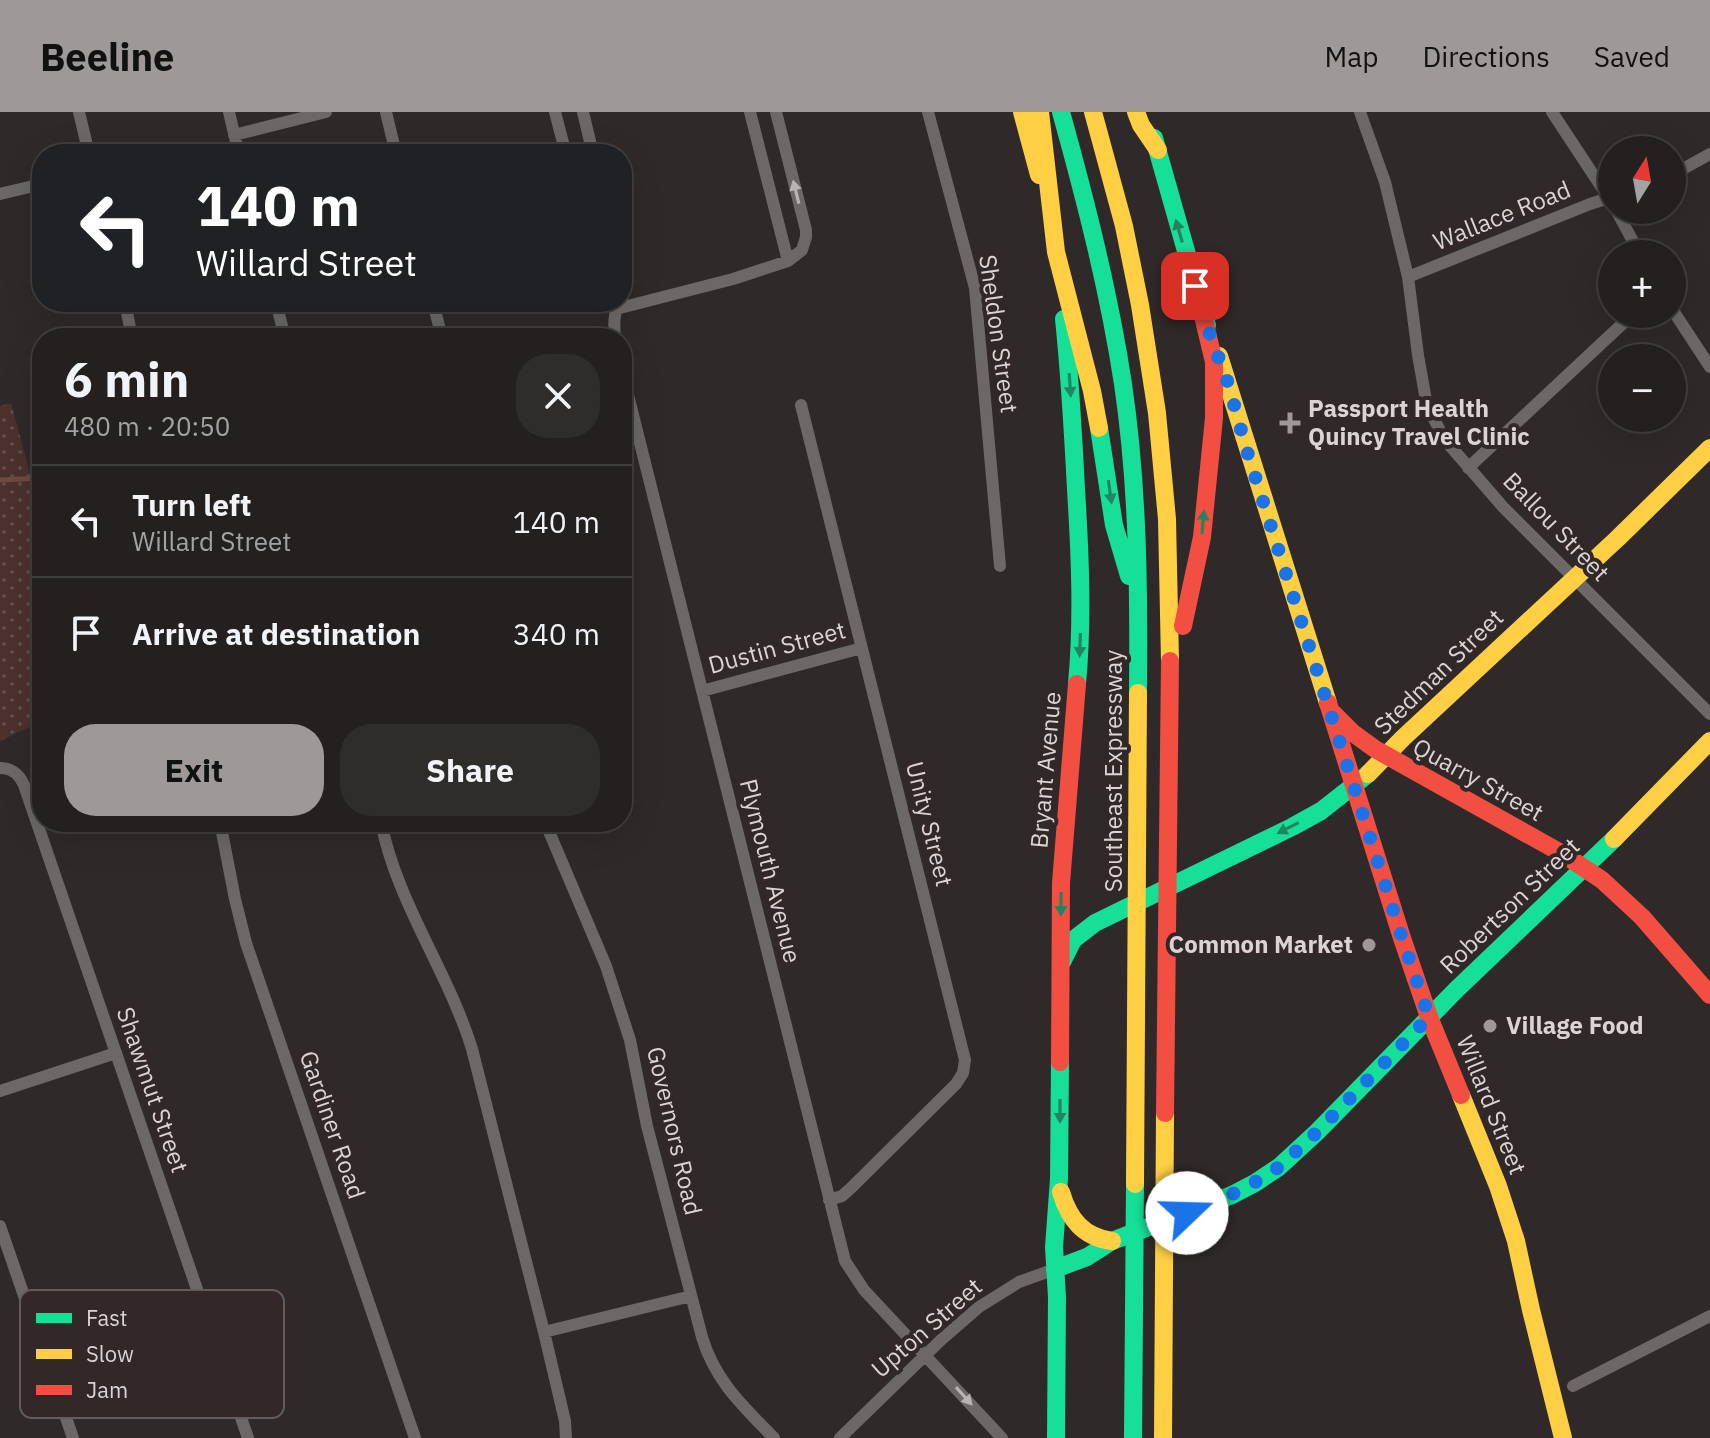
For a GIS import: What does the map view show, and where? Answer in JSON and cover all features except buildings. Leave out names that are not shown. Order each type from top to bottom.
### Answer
[{"type":"main road","name":"Bryant Avenue","points":[[1022,112],[1056,252],[1071,390],[1081,609],[1062,856],[1059,1179],[1054,1247],[1057,1297],[1056,1438]]},
{"type":"main road","points":[[1040,112],[1056,252],[1092,391],[1114,525],[1138,605]]},
{"type":"main road","name":"Southeast Expressway","points":[[1061,112],[1099,255],[1123,386],[1135,506],[1138,605],[1133,1438]]},
{"type":"main road","points":[[1075,112],[1105,223],[1127,330],[1143,436],[1151,546],[1153,699],[1148,1438]]},
{"type":"main road","points":[[1093,112],[1136,278],[1157,413],[1167,519],[1170,626],[1163,1438]]},
{"type":"main road","points":[[1106,112],[1139,237],[1162,356],[1176,478],[1183,626],[1176,1438]]},
{"type":"main road","points":[[1136,112],[1158,150]]},
{"type":"main road","points":[[1147,112],[1158,150]]},
{"type":"main road","name":"Willard Street","points":[[1158,150],[1203,316],[1228,383],[1327,704],[1429,1017],[1498,1186],[1516,1241],[1563,1438]]},
{"type":"main road","points":[[1183,626],[1202,537],[1215,405],[1214,362],[1203,316]]},
{"type":"main road","name":"Stedman Street","points":[[1060,969],[1073,940],[1087,929],[1307,818],[1334,802],[1364,778],[1401,739],[1710,448]]},
{"type":"main road","name":"Quarry Street","points":[[1327,704],[1342,724],[1387,756],[1585,868],[1635,910],[1710,995]]},
{"type":"main road","name":"Robertson Street","points":[[1055,1269],[1087,1257],[1112,1241],[1255,1183],[1291,1157],[1710,741]]},
{"type":"main road","points":[[1059,1179],[1064,1203],[1073,1221],[1092,1237],[1112,1241]]},
{"type":"street","points":[[79,112],[87,144]]},
{"type":"street","points":[[229,112],[236,144]]},
{"type":"street","points":[[234,135],[326,112]]},
{"type":"street","points":[[386,112],[394,144]]},
{"type":"street","points":[[555,112],[563,144]]},
{"type":"street","points":[[583,112],[591,144]]},
{"type":"street","points":[[750,112],[788,261]]},
{"type":"street","points":[[632,300],[733,279],[788,261],[802,250],[806,237],[776,112]]},
{"type":"street","name":"Sheldon Street","points":[[928,112],[975,288],[1000,566]]},
{"type":"street","name":"Ballou Street","points":[[1360,112],[1385,182],[1408,277],[1427,406],[1445,440],[1503,507],[1710,714]]},
{"type":"street","points":[[1552,112],[1598,180]]},
{"type":"street","points":[[1686,167],[1710,154]]},
{"type":"street","points":[[0,194],[32,186]]},
{"type":"street","name":"Wallace Road","points":[[1408,277],[1598,204]]},
{"type":"street","points":[[1468,468],[1618,328]]},
{"type":"street","points":[[1684,328],[1710,367]]},
{"type":"street","name":"Unity Street","points":[[801,405],[965,1067],[956,1084],[851,1188],[842,1196],[829,1200]]},
{"type":"street","name":"Plymouth Avenue","points":[[632,411],[845,1261],[864,1290],[1002,1438]]},
{"type":"street","name":"Dustin Street","points":[[702,691],[862,648]]},
{"type":"street","name":"Shawmut Street","points":[[1,768],[13,771],[21,779],[32,811]]},
{"type":"street","name":"Shawmut Street","points":[[39,832],[197,1290]]},
{"type":"street","name":"Gardiner Road","points":[[222,832],[246,943],[415,1438]]},
{"type":"street","points":[[383,832],[399,884],[468,1037],[544,1332],[565,1421],[566,1438]]},
{"type":"street","name":"Governors Road","points":[[549,832],[606,966],[630,1040],[647,1126],[705,1349],[714,1370],[727,1388],[774,1438]]},
{"type":"street","points":[[0,1091],[116,1053]]},
{"type":"street","points":[[0,1226],[22,1290]]},
{"type":"street","name":"Upton Street","points":[[840,1438],[979,1307],[1019,1282],[1055,1269]]},
{"type":"street","points":[[544,1332],[691,1296]]},
{"type":"street","points":[[1573,1386],[1710,1316]]},
{"type":"street","points":[[66,1418],[73,1438]]},
{"type":"street","name":"Shawmut Street","points":[[241,1418],[248,1438]]},
{"type":"shaded area","points":[[11,403],[32,481],[32,726],[0,741],[0,406]]},
{"type":"waterway","points":[[0,480],[32,478]]},
{"type":"traffic: fast","points":[[1061,112],[1096,247],[1123,384],[1132,461],[1136,538],[1138,693]]},
{"type":"traffic: fast","points":[[1154,138],[1207,325]]},
{"type":"traffic: fast","points":[[1064,319],[1080,562],[1077,684]]},
{"type":"traffic: fast","points":[[1099,428],[1114,525],[1129,576]]},
{"type":"traffic: fast","points":[[1062,962],[1073,940],[1095,923],[1292,827],[1321,811],[1368,774]]},
{"type":"traffic: fast","points":[[1055,1269],[1087,1257],[1112,1241],[1232,1195],[1279,1167],[1456,990],[1614,839]]},
{"type":"traffic: fast","points":[[1056,1438],[1057,1297],[1054,1247],[1059,1179],[1060,1062]]},
{"type":"traffic: fast","points":[[1133,1438],[1135,1184]]},
{"type":"traffic: slow","points":[[1022,112],[1039,175]]},
{"type":"traffic: slow","points":[[1040,112],[1056,252],[1099,428]]},
{"type":"traffic: slow","points":[[1093,112],[1124,226],[1157,413],[1167,519],[1170,661]]},
{"type":"traffic: slow","points":[[1136,112],[1158,150]]},
{"type":"traffic: slow","points":[[1219,356],[1328,703]]},
{"type":"traffic: slow","points":[[1368,774],[1710,448]]},
{"type":"traffic: slow","points":[[1135,1184],[1138,693]]},
{"type":"traffic: slow","points":[[1614,839],[1710,741]]},
{"type":"traffic: slow","points":[[1461,1095],[1498,1186],[1516,1241],[1563,1438]]},
{"type":"traffic: slow","points":[[1163,1438],[1165,1113]]},
{"type":"traffic: slow","points":[[1061,1192],[1068,1210],[1085,1231],[1112,1241]]},
{"type":"traffic: jam","points":[[1183,626],[1202,537],[1214,418],[1214,362],[1203,316]]},
{"type":"traffic: jam","points":[[1165,1113],[1170,661]]},
{"type":"traffic: jam","points":[[1060,1062],[1061,883],[1077,684]]},
{"type":"traffic: jam","points":[[1328,703],[1402,938],[1429,1017],[1461,1095]]},
{"type":"traffic: jam","points":[[1333,713],[1375,749],[1563,854],[1602,880],[1642,917],[1710,995]]},
{"type":"place","name":"Passport Health Quincy Travel Clinic","points":[[1290,423]]},
{"type":"place","name":"Common Market","points":[[1369,945]]},
{"type":"place","name":"Village Food","points":[[1490,1026]]},
{"type":"route","points":[[1187,1213],[1244,1189],[1279,1167],[1429,1017],[1195,286]]}]
